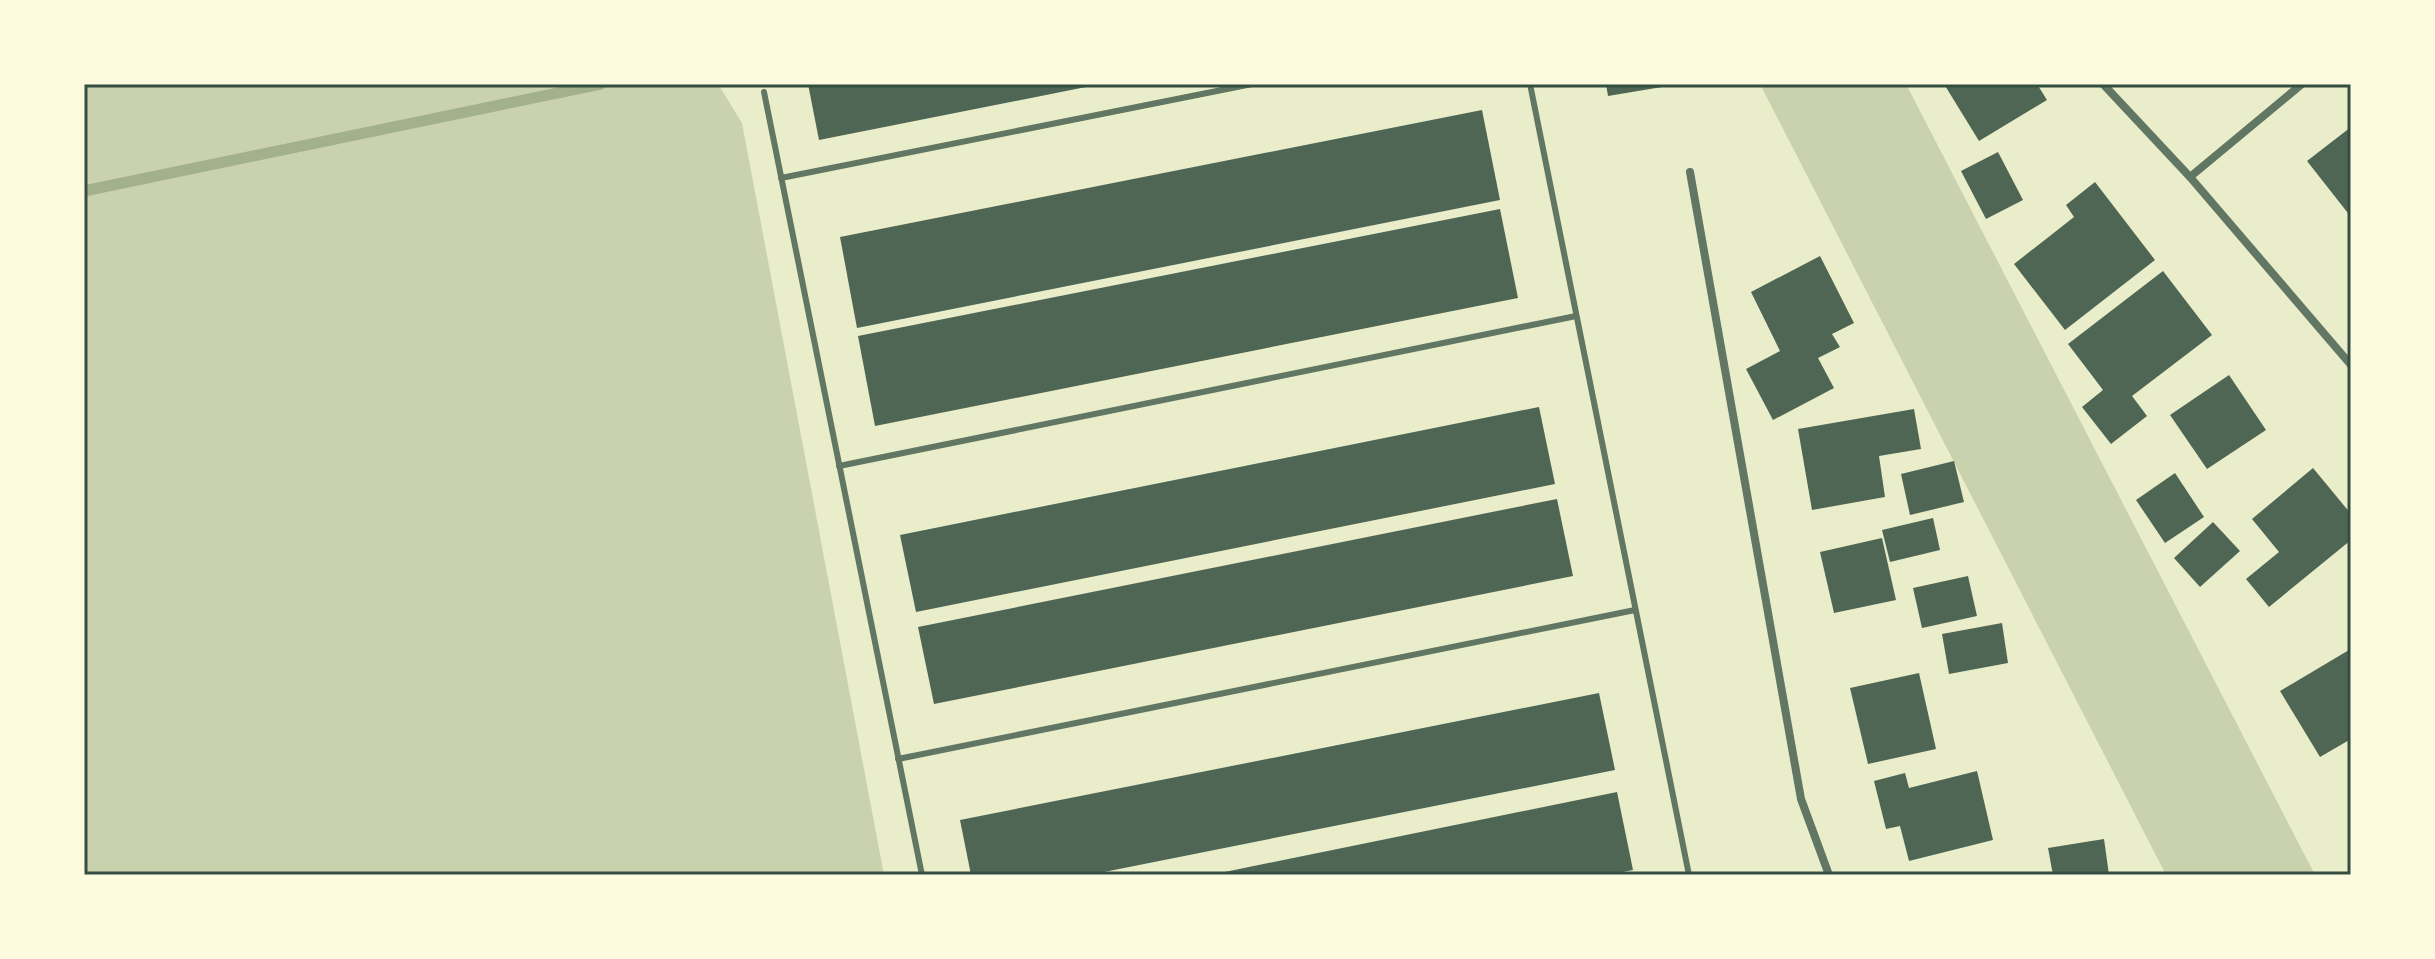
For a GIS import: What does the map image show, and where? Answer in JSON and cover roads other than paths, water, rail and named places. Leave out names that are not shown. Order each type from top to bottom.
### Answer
[{"type":"street","points":[[2103,84],[2190,177],[2351,365]]},
{"type":"street","points":[[2190,177],[2302,84]]},
{"type":"street","points":[[1690,172],[1801,799],[1829,875]]},
{"type":"lane","points":[[781,178],[1252,84]]},
{"type":"lane","points":[[1530,84],[1689,875]]},
{"type":"lane","points":[[764,92],[922,875]]},
{"type":"lane","points":[[839,466],[1576,316]]},
{"type":"lane","points":[[898,759],[1635,610]]},
{"type":"waterway","points":[[84,191],[601,84]]}]
